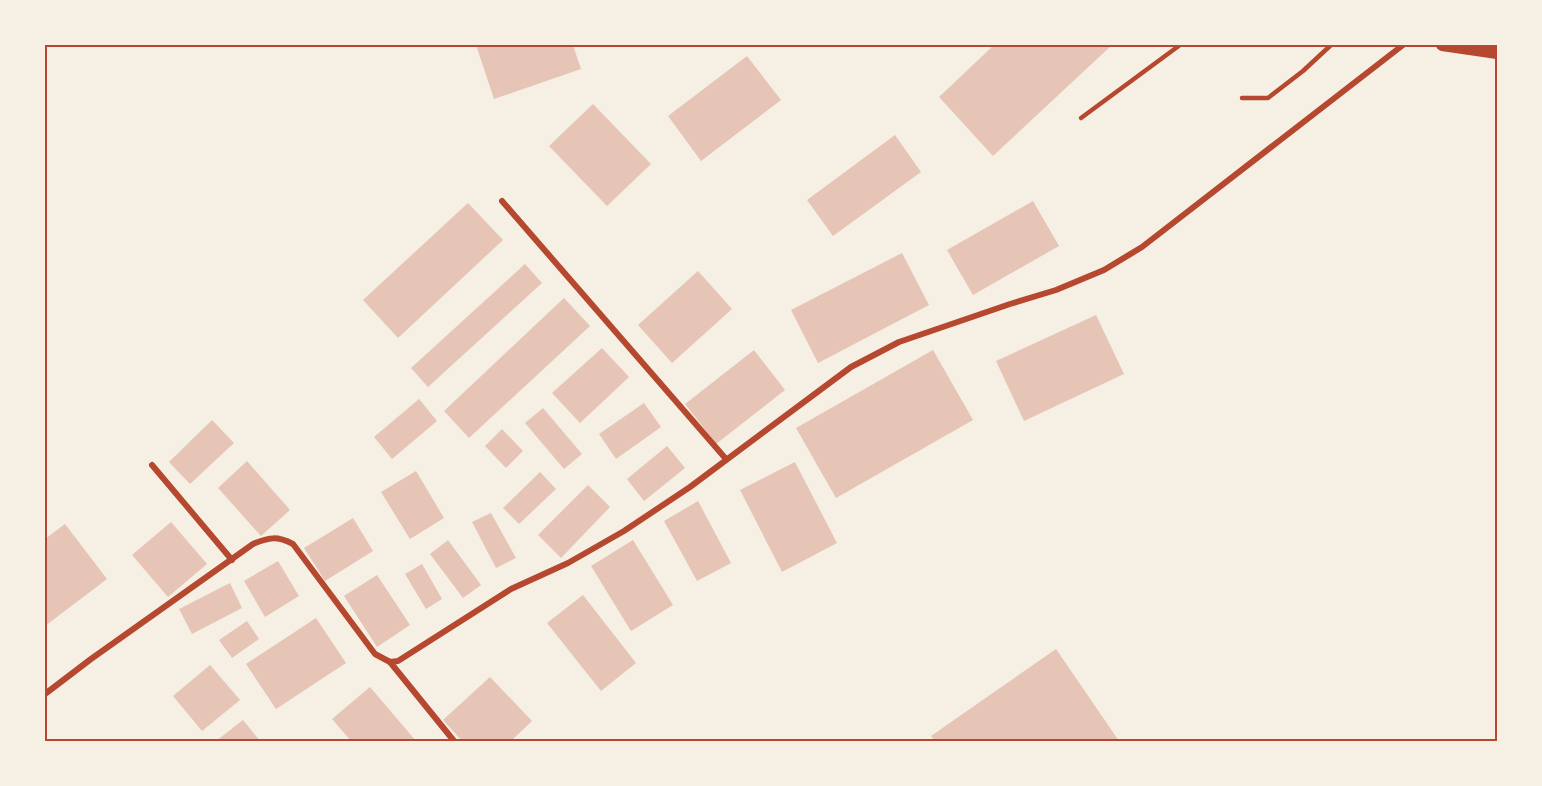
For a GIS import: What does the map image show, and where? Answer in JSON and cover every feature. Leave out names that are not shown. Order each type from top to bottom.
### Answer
[{"type":"main road","points":[[1442,45],[1497,53]]},
{"type":"street","points":[[390,662],[398,661],[511,589],[568,563],[624,531],[690,487],[851,367],[899,342],[1056,290],[1104,270],[1142,247],[1403,45]]},
{"type":"street","points":[[502,201],[726,459]]},
{"type":"street","points":[[152,465],[232,560]]},
{"type":"street","points":[[45,694],[253,544],[267,538],[281,538],[293,544],[375,654],[390,662],[454,741]]},
{"type":"lane","points":[[1081,118],[1180,45]]},
{"type":"lane","points":[[1242,98],[1268,98],[1331,45]]},
{"type":"building","points":[[476,45],[573,45],[581,69],[494,99]]},
{"type":"building","points":[[994,45],[1112,45],[993,156],[939,97]]},
{"type":"building","points":[[747,56],[781,100],[701,161],[668,116]]},
{"type":"building","points":[[593,104],[651,164],[607,206],[549,146]]},
{"type":"building","points":[[895,135],[921,172],[833,236],[807,200]]},
{"type":"building","points":[[1033,201],[1059,246],[973,295],[947,250]]},
{"type":"building","points":[[468,203],[503,240],[398,338],[363,300]]},
{"type":"building","points":[[902,253],[929,305],[818,363],[791,310]]},
{"type":"building","points":[[525,264],[542,283],[428,387],[411,368]]},
{"type":"building","points":[[698,271],[732,309],[672,363],[638,325]]},
{"type":"building","points":[[564,298],[590,326],[469,438],[444,411]]},
{"type":"building","points":[[1096,315],[1124,374],[1024,421],[996,361]]},
{"type":"building","points":[[602,348],[629,377],[580,423],[552,393]]},
{"type":"building","points":[[754,350],[785,390],[716,444],[685,404]]},
{"type":"building","points":[[933,350],[973,420],[836,498],[796,428]]},
{"type":"building","points":[[419,399],[437,421],[392,459],[374,437]]},
{"type":"building","points":[[644,403],[661,427],[616,459],[599,434]]},
{"type":"building","points":[[543,408],[582,454],[564,469],[525,423]]},
{"type":"building","points":[[212,420],[234,443],[190,484],[169,462]]},
{"type":"building","points":[[502,429],[523,451],[506,468],[485,446]]},
{"type":"building","points":[[667,446],[685,468],[644,501],[627,479]]},
{"type":"building","points":[[247,461],[290,510],[261,536],[218,488]]},
{"type":"building","points":[[795,462],[837,543],[782,572],[740,490]]},
{"type":"building","points":[[416,471],[444,518],[410,539],[381,492]]},
{"type":"building","points":[[540,472],[556,489],[519,524],[503,508]]},
{"type":"building","points":[[588,485],[610,507],[561,558],[538,535]]},
{"type":"building","points":[[698,501],[731,563],[697,581],[664,521]]},
{"type":"building","points":[[491,513],[516,558],[496,568],[472,522]]},
{"type":"building","points":[[353,518],[373,551],[325,581],[304,548]]},
{"type":"building","points":[[171,522],[207,564],[168,597],[132,555]]},
{"type":"building","points":[[65,524],[107,579],[45,626],[45,539]]},
{"type":"building","points":[[448,540],[481,585],[463,598],[430,554]]},
{"type":"building","points":[[633,540],[673,605],[631,631],[591,566]]},
{"type":"building","points":[[278,561],[299,596],[265,617],[244,581]]},
{"type":"building","points":[[422,564],[442,599],[426,609],[405,574]]},
{"type":"building","points":[[377,575],[410,625],[377,647],[344,596]]},
{"type":"building","points":[[230,583],[242,608],[192,634],[179,609]]},
{"type":"building","points":[[583,595],[636,663],[601,691],[547,623]]},
{"type":"building","points":[[316,618],[346,663],[276,709],[246,664]]},
{"type":"building","points":[[247,621],[259,639],[232,658],[219,640]]},
{"type":"building","points":[[1056,649],[1119,741],[935,741],[931,736]]},
{"type":"building","points":[[210,665],[240,700],[202,731],[173,696]]},
{"type":"building","points":[[490,677],[532,721],[511,741],[462,741],[443,720]]},
{"type":"building","points":[[370,687],[416,741],[351,741],[332,719]]},
{"type":"building","points":[[243,720],[260,741],[216,741]]}]
